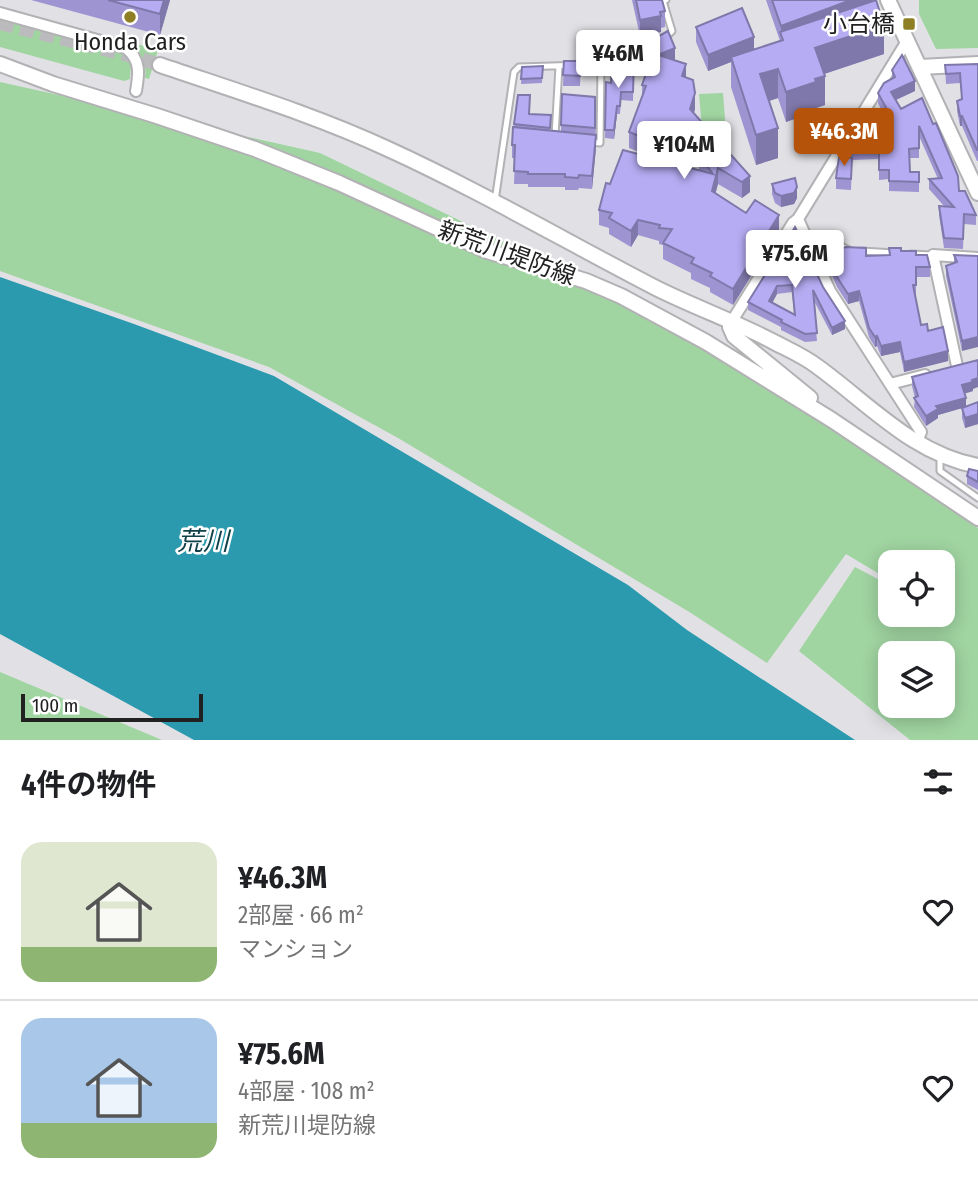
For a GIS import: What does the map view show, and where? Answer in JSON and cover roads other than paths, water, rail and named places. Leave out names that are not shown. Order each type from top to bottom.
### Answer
[{"type":"main road","points":[[888,0],[977,190]]},
{"type":"main road","name":"新荒川堤防線","points":[[0,64],[53,84],[255,149],[339,183],[486,251],[603,288],[653,311],[832,420],[978,518]]},
{"type":"main road","points":[[920,67],[978,64]]},
{"type":"main road","name":"新荒川堤防線","points":[[160,65],[305,114],[386,148],[495,201],[670,295],[732,321],[816,365],[916,442],[940,456],[978,466]]},
{"type":"main road","points":[[732,321],[730,327],[734,336],[832,420]]},
{"type":"street","points":[[0,13],[126,48],[133,53],[137,61],[139,71],[136,91]]},
{"type":"street","points":[[732,321],[907,41]]},
{"type":"street","points":[[798,219],[830,291],[921,432],[916,442]]},
{"type":"street","points":[[944,370],[962,365],[933,255],[978,258]]},
{"type":"street","points":[[891,384],[930,373]]},
{"type":"lane","points":[[495,201],[514,72],[519,67],[633,64],[673,31],[663,1],[666,0]]},
{"type":"lane","points":[[589,142],[600,143],[601,64]]},
{"type":"lane","points":[[555,140],[559,66]]},
{"type":"lane","points":[[505,134],[518,135]]},
{"type":"lane","points":[[542,138],[566,141]]},
{"type":"lane","points":[[808,241],[839,244],[849,250],[933,255]]},
{"type":"lane","points":[[940,456],[940,471],[978,498]]},
{"type":"water","name":"荒川","points":[[0,277],[274,376],[628,585],[687,630],[855,740],[194,740],[0,634]]},
{"type":"tunnel","points":[[0,23],[160,65]]},
{"type":"place","name":"Honda Cars","points":[[130,17]]},
{"type":"place","name":"小台橋","points":[[909,24]]}]
